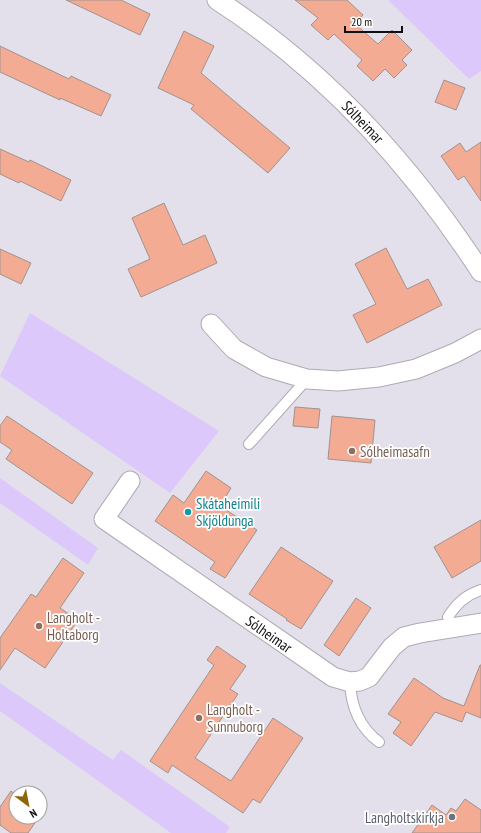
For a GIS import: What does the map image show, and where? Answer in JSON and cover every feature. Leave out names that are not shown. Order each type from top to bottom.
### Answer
[{"type":"street","name":"Sólheimar","points":[[217,0],[297,60],[334,92],[368,127],[432,200],[481,272]]},
{"type":"street","points":[[211,324],[234,349],[266,367],[308,380],[342,381],[379,377],[416,369],[455,353],[481,339]]},
{"type":"street","name":"Sólheimar","points":[[130,481],[104,519],[321,670],[333,677],[350,682]]},
{"type":"street","points":[[350,682],[369,677],[392,647],[404,637],[481,623]]},
{"type":"lane","points":[[249,444],[308,380]]},
{"type":"lane","points":[[448,616],[455,606],[464,598],[481,590]]},
{"type":"lane","points":[[350,682],[351,696],[357,718],[379,742]]},
{"type":"shaded area","points":[[388,0],[481,0],[481,71],[469,79]]},
{"type":"shaded area","points":[[30,313],[219,431],[170,493],[0,376]]},
{"type":"shaded area","points":[[0,478],[98,548],[88,565],[0,503]]},
{"type":"shaded area","points":[[0,683],[113,760],[121,750],[230,827],[226,833],[171,833],[0,711]]},
{"type":"building","points":[[66,0],[121,0],[150,14],[140,35]]},
{"type":"building","points":[[295,0],[347,0],[363,15],[355,24],[378,44],[392,30],[412,50],[402,60],[407,65],[394,78],[385,69],[373,81],[357,66],[362,60],[334,34],[328,40],[311,25],[318,18]]},
{"type":"building","points":[[184,31],[214,46],[201,73],[290,148],[268,173],[191,109],[194,105],[158,88]]},
{"type":"building","points":[[0,46],[69,79],[71,76],[111,95],[101,116],[60,98],[60,100],[0,72]]},
{"type":"building","points":[[444,80],[465,88],[456,110],[435,102]]},
{"type":"building","points":[[481,142],[481,201],[464,176],[458,180],[441,156],[460,143],[466,152]]},
{"type":"building","points":[[0,149],[29,162],[30,160],[71,180],[61,201],[20,181],[19,183],[0,174]]},
{"type":"building","points":[[164,203],[183,245],[205,235],[217,263],[141,297],[128,269],[150,259],[132,218]]},
{"type":"building","points":[[386,248],[407,289],[428,279],[442,305],[367,343],[353,315],[376,304],[355,264]]},
{"type":"building","points":[[0,249],[31,263],[21,284],[0,274]]},
{"type":"building","points":[[295,407],[320,409],[318,428],[293,426]]},
{"type":"building","points":[[7,416],[93,473],[72,504],[6,459],[12,450],[0,442],[0,426]]},
{"type":"building","points":[[332,416],[375,420],[371,463],[328,459]]},
{"type":"building","name":"Skátaheimili Skjöldunga","points":[[206,471],[231,488],[220,506],[257,530],[225,578],[210,569],[215,562],[155,521],[173,495],[184,503]]},
{"type":"building","points":[[481,520],[481,561],[452,578],[434,547]]},
{"type":"building","points":[[281,547],[333,581],[301,629],[249,594]]},
{"type":"building","points":[[63,558],[84,573],[60,608],[78,620],[45,668],[15,648],[0,670],[0,638],[31,594],[36,597]]},
{"type":"building","points":[[356,598],[371,608],[339,656],[324,645]]},
{"type":"building","points":[[217,646],[246,666],[230,689],[238,694],[195,758],[231,781],[273,718],[303,738],[260,803],[253,799],[243,813],[172,765],[168,773],[150,761],[214,665],[207,660]]},
{"type":"building","points":[[480,665],[481,718],[466,712],[462,722],[435,712],[411,746],[393,733],[401,722],[388,714],[414,678],[443,698],[464,706]]},
{"type":"building","points":[[8,795],[8,825],[34,825],[28,833],[11,833],[0,825],[0,807]]},
{"type":"building","name":"Langholtskirkja","points":[[465,799],[481,810],[481,833],[412,833],[432,805],[446,815],[451,808],[456,811]]},
{"type":"place","name":"Sólheimasafn","points":[[352,451]]},
{"type":"place","name":"Skátaheimili Skjöldunga","points":[[188,512]]},
{"type":"place","name":"Langholt - Holtaborg","points":[[39,626]]},
{"type":"place","name":"Langholt - Sunnuborg","points":[[199,718]]},
{"type":"place","name":"Langholtskirkja","points":[[452,817]]}]
